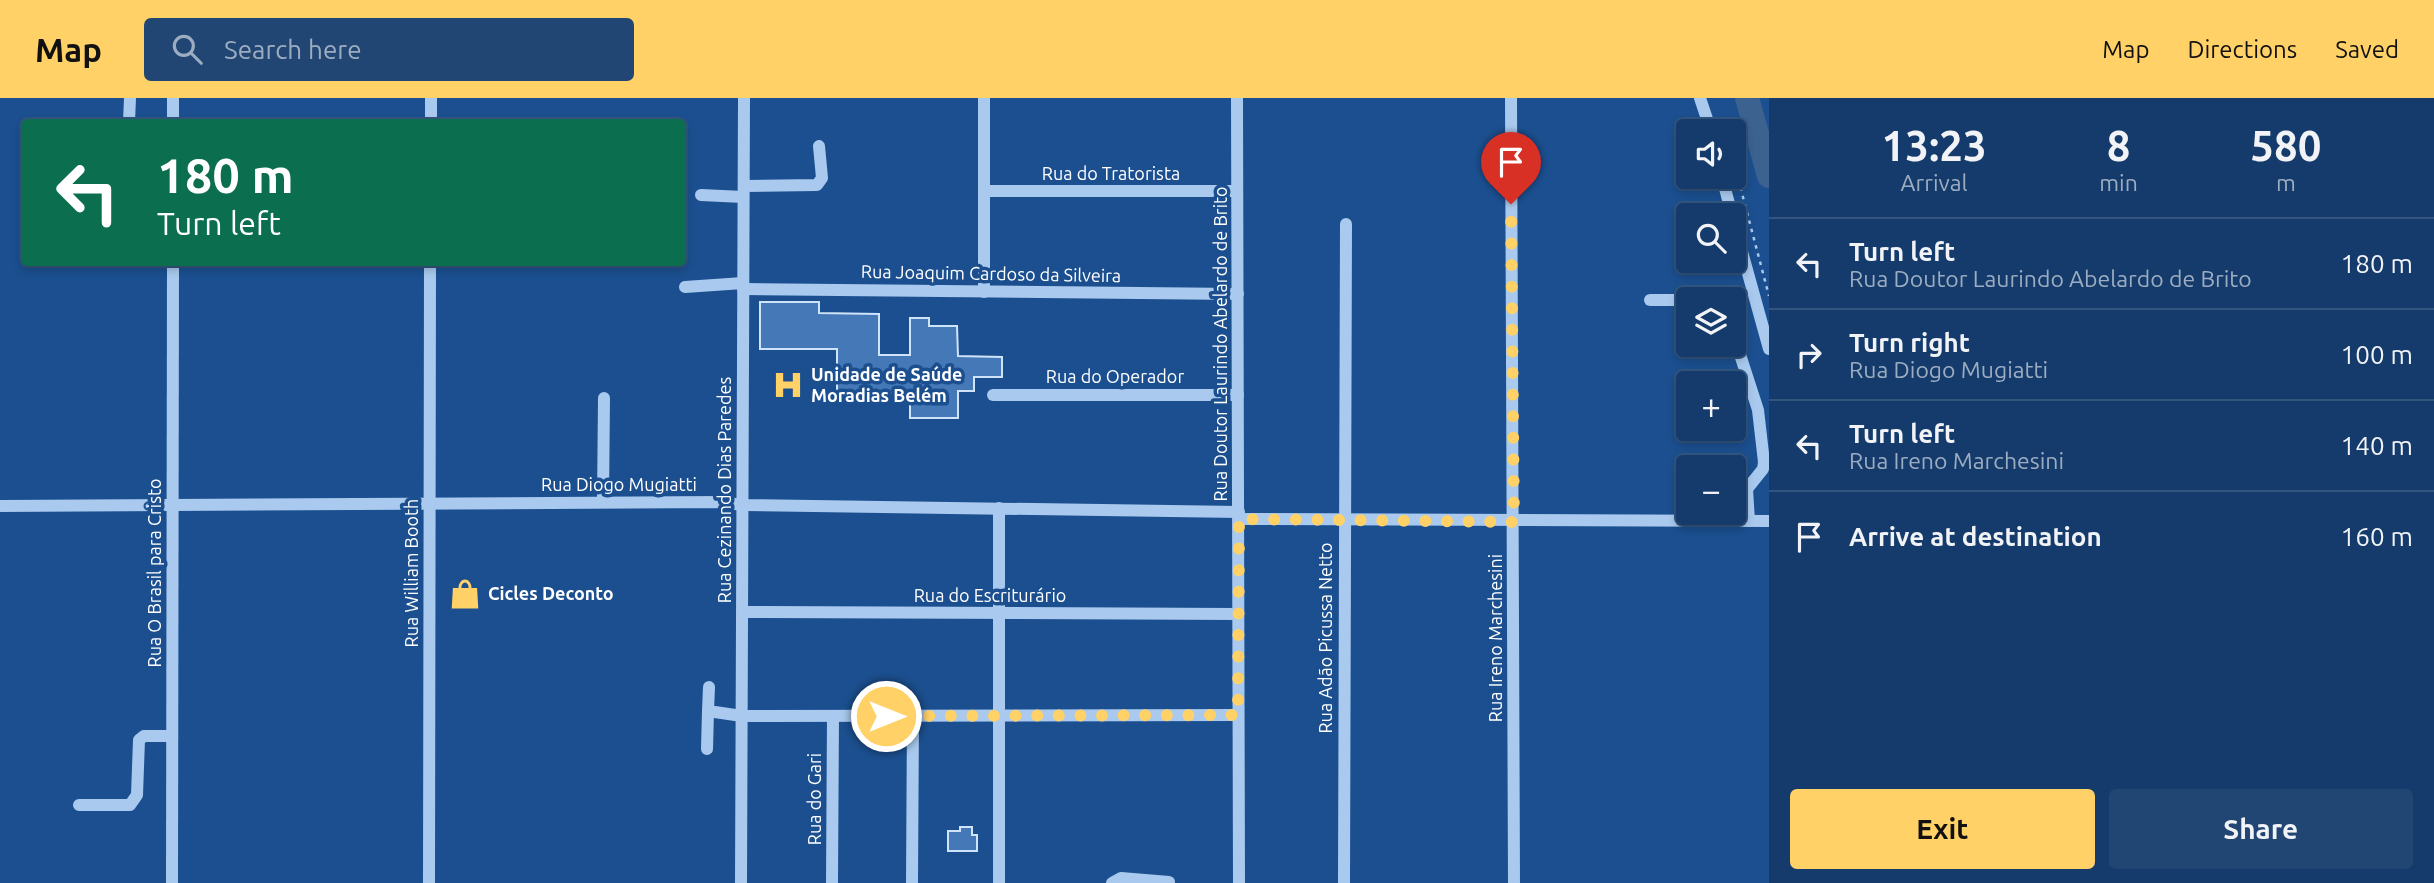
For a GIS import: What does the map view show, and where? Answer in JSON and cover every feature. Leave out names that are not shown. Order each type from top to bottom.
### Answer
[{"type":"street","points":[[129,119],[130,98]]},
{"type":"street","points":[[173,98],[173,119]]},
{"type":"street","points":[[431,98],[431,119]]},
{"type":"street","name":"Rua Cezinando Dias Paredes","points":[[741,883],[744,98]]},
{"type":"street","points":[[984,98],[984,292]]},
{"type":"street","name":"Rua Doutor Laurindo Abelardo de Brito","points":[[1237,98],[1239,883]]},
{"type":"street","name":"Rua Ireno Marchesini","points":[[1511,98],[1514,883]]},
{"type":"street","points":[[1700,98],[1707,119]]},
{"type":"street","points":[[701,195],[817,184],[822,178],[819,146]]},
{"type":"street","name":"Rua do Tratorista","points":[[984,191],[1237,191]]},
{"type":"street","name":"Rua Adão Picussa Netto","points":[[1344,883],[1346,224]]},
{"type":"street","name":"Rua O Brasil para Cristo","points":[[172,883],[173,266]]},
{"type":"street","name":"Rua William Booth","points":[[429,883],[430,266]]},
{"type":"street","points":[[1746,266],[1769,349]]},
{"type":"street","name":"Rua Joaquim Cardoso da Silveira","points":[[685,287],[1238,294]]},
{"type":"street","points":[[1650,300],[1676,300]]},
{"type":"street","points":[[1741,357],[1758,410],[1764,462],[1763,468],[1747,489],[1749,521]]},
{"type":"street","name":"Rua do Operador","points":[[993,395],[1238,395]]},
{"type":"street","points":[[603,502],[604,398]]},
{"type":"street","name":"Rua Diogo Mugiatti","points":[[0,506],[719,502],[743,505],[999,508],[1344,520],[1769,521]]},
{"type":"street","points":[[999,508],[999,883]]},
{"type":"street","name":"Rua do Escriturário","points":[[742,612],[1238,614]]},
{"type":"street","points":[[707,749],[709,687]]},
{"type":"street","points":[[708,710],[742,716],[1238,715]]},
{"type":"street","name":"Rua do Gari","points":[[832,883],[833,716]]},
{"type":"street","points":[[912,883],[913,716]]},
{"type":"street","points":[[79,805],[130,804],[137,795],[139,740],[144,736],[172,736]]},
{"type":"street","points":[[1112,883],[1121,878],[1169,882]]},
{"type":"path","points":[[1741,189],[1769,296]]},
{"type":"building","points":[[760,302],[819,302],[819,313],[879,314],[879,355],[910,355],[910,318],[929,318],[929,326],[957,326],[958,356],[1002,357],[1002,377],[974,377],[974,391],[958,391],[958,418],[910,418],[910,393],[879,393],[879,400],[837,400],[837,349],[760,349]]},
{"type":"building","points":[[960,827],[972,827],[972,835],[977,835],[977,851],[948,851],[948,831],[960,831]]},
{"type":"waterway","points":[[1747,98],[1769,176]]},
{"type":"place","name":"Unidade de Saúde Moradias Belém","points":[[788,385]]},
{"type":"place","name":"Cicles Deconto","points":[[465,594]]},
{"type":"route","points":[[886,716],[1238,715],[1239,519],[1514,522],[1511,204]]}]
